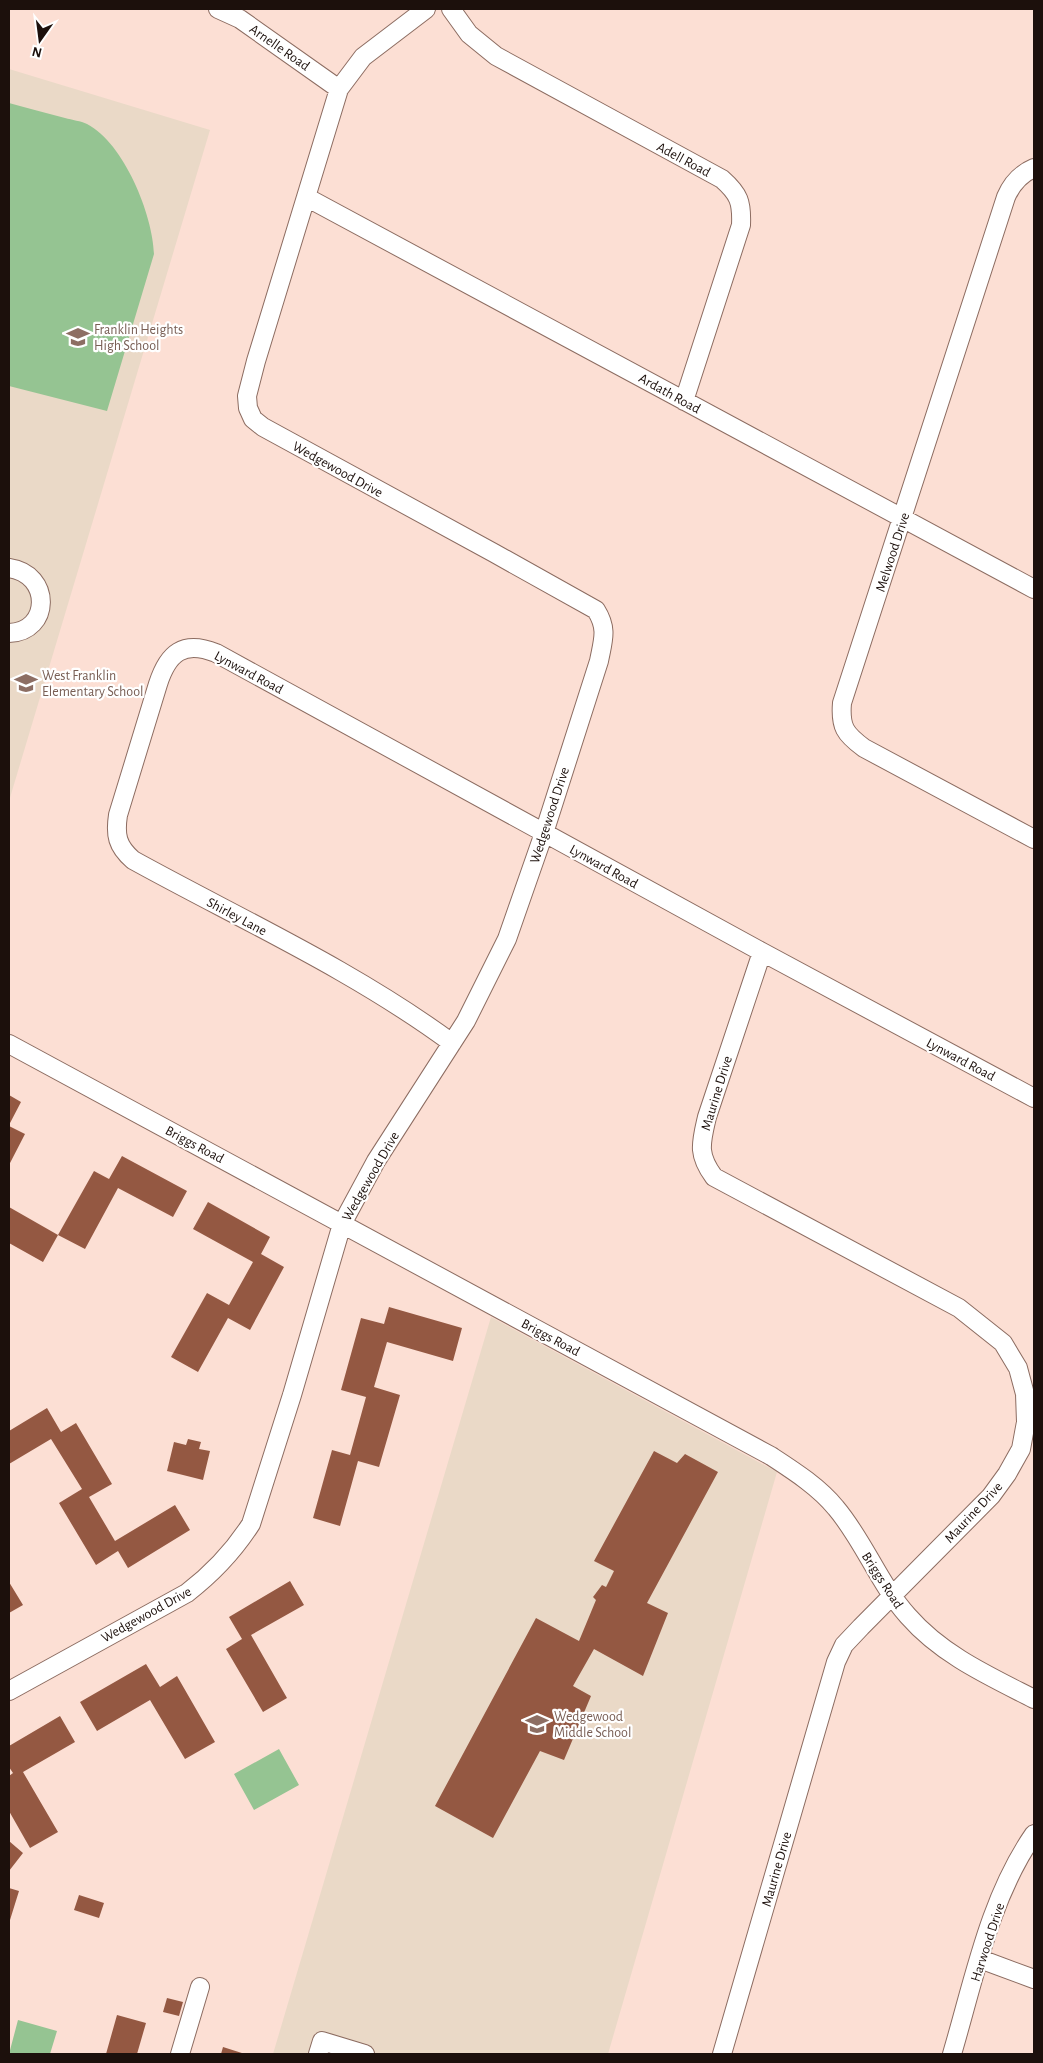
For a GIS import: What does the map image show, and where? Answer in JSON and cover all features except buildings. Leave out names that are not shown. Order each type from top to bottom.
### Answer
[{"type":"street","name":"Arnelle Road","points":[[218,9],[240,19],[339,89]]},
{"type":"street","name":"Wedgewood Drive","points":[[9,1691],[187,1593],[212,1573],[241,1540],[251,1524],[342,1224],[376,1161],[466,1021],[507,939],[544,833],[599,661],[605,633],[602,621],[596,610],[287,441],[253,419],[248,408],[247,396],[339,89],[363,56],[426,9]]},
{"type":"street","name":"Adell Road","points":[[450,9],[469,34],[496,56],[722,179],[735,191],[742,207],[741,225],[684,401]]},
{"type":"street","name":"Melwood Drive","points":[[1030,169],[1016,180],[1006,197],[842,703],[842,721],[844,730],[849,737],[864,748],[1034,840]]},
{"type":"street","name":"Ardath Road","points":[[306,197],[1034,589]]},
{"type":"street","points":[[9,568],[18,569],[28,574],[36,582],[40,592],[41,603],[39,614],[33,623],[10,637]]},
{"type":"street","name":"Lynward Road","points":[[141,738],[165,665],[174,654],[185,648],[206,649],[1034,1098]]},
{"type":"street","name":"Shirley Lane","points":[[141,738],[115,830],[116,839],[126,854],[133,860],[390,1000],[452,1043]]},
{"type":"street","name":"Maurine Drive","points":[[722,2054],[836,1662],[844,1646],[991,1496],[1008,1474],[1021,1449],[1026,1422],[1025,1394],[1018,1368],[1003,1342],[960,1308],[714,1177],[704,1163],[702,1139],[707,1117],[762,952]]},
{"type":"street","name":"Briggs Road","points":[[9,1044],[790,1468],[816,1488],[836,1507],[906,1615],[945,1651],[1034,1699]]},
{"type":"street","name":"Harwood Drive","points":[[952,2054],[994,1913],[1025,1848],[1034,1834]]},
{"type":"street","points":[[980,1959],[1034,1979]]},
{"type":"street","points":[[180,2054],[200,1987]]},
{"type":"street","points":[[318,2054],[322,2041],[365,2054]]},
{"type":"shaded area","name":"Franklin Heights High School","points":[[9,69],[210,130],[9,801]]},
{"type":"shaded area","name":"Wedgewood Middle School","points":[[491,1317],[777,1472],[608,2054],[273,2054]]},
{"type":"green space","points":[[9,103],[82,122],[100,133],[124,163],[142,201],[148,220],[154,254],[107,411],[9,386]]},
{"type":"green space","points":[[279,1749],[299,1785],[254,1810],[234,1774]]},
{"type":"green space","points":[[18,2020],[57,2031],[50,2054],[9,2054]]},
{"type":"place","name":"Franklin Heights High School","points":[[78,337]]},
{"type":"place","name":"West Franklin Elementary School","points":[[26,683]]},
{"type":"place","name":"Wedgewood Middle School","points":[[537,1724]]}]
